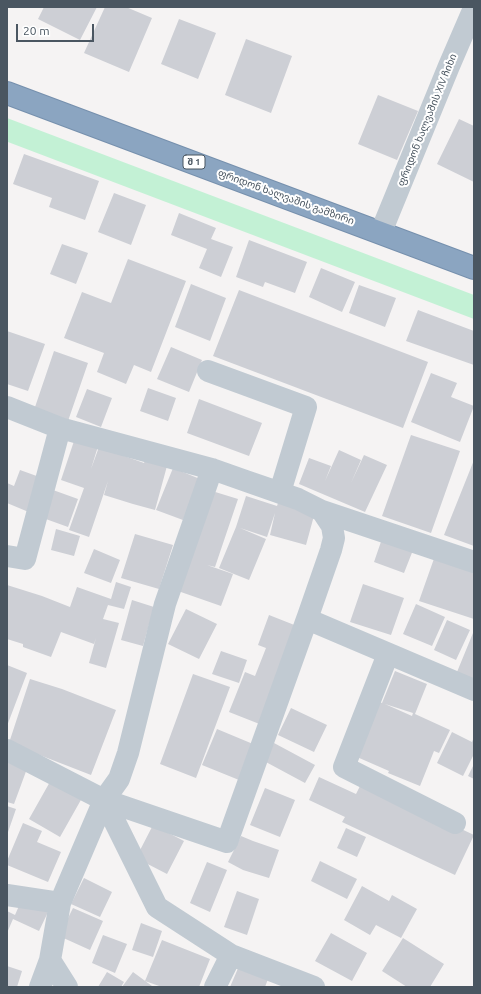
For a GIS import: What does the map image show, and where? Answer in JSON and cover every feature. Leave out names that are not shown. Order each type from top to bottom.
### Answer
[{"type":"highway","name":"ფრიდონ ხალვაშის გამზირი","points":[[7,92],[474,268]]},
{"type":"street","name":"ფრიდონ ხალვაშის XIV ჩიხი","points":[[381,232],[474,8]]},
{"type":"street","points":[[208,371],[306,407],[280,492]]},
{"type":"street","points":[[7,407],[60,428],[212,469],[280,492],[322,511],[474,562]]},
{"type":"street","points":[[7,556],[25,559],[60,428]]},
{"type":"street","points":[[40,987],[50,960],[60,903],[104,800],[119,779],[128,753],[165,604],[212,469]]},
{"type":"street","points":[[7,750],[104,800],[227,842],[331,550],[334,538],[332,526],[322,511]]},
{"type":"street","points":[[307,619],[474,690]]},
{"type":"street","points":[[388,654],[344,767],[455,823]]},
{"type":"street","points":[[104,800],[157,907],[231,954],[314,987]]},
{"type":"street","points":[[7,895],[60,903]]},
{"type":"street","points":[[216,987],[231,954]]},
{"type":"street","points":[[50,960],[67,987]]},
{"type":"green space","points":[[7,118],[474,295],[474,319],[8,142]]},
{"type":"building","points":[[44,7],[97,7],[80,40],[38,19]]},
{"type":"building","points":[[105,7],[126,7],[152,18],[129,72],[84,53]]},
{"type":"building","points":[[179,19],[216,33],[198,79],[161,64]]},
{"type":"building","points":[[246,39],[292,56],[271,113],[225,95]]},
{"type":"building","points":[[378,95],[418,111],[397,160],[358,144]]},
{"type":"building","points":[[459,119],[474,126],[474,182],[437,164]]},
{"type":"building","points":[[24,154],[99,181],[85,220],[49,207],[52,198],[13,184]]},
{"type":"building","points":[[114,193],[146,205],[131,245],[98,232]]},
{"type":"building","points":[[179,213],[216,228],[211,239],[233,247],[221,277],[199,268],[207,249],[171,235]]},
{"type":"building","points":[[249,240],[307,262],[295,293],[265,282],[263,287],[236,277]]},
{"type":"building","points":[[62,244],[88,253],[76,284],[50,274]]},
{"type":"building","points":[[128,259],[186,281],[151,372],[134,365],[126,384],[97,372],[104,353],[64,338],[82,292],[111,303]]},
{"type":"building","points":[[321,268],[355,282],[342,312],[309,297]]},
{"type":"building","points":[[191,284],[226,298],[210,341],[175,327]]},
{"type":"building","points":[[359,285],[396,298],[385,327],[349,313]]},
{"type":"building","points":[[239,290],[428,362],[403,428],[213,356]]},
{"type":"building","points":[[418,310],[474,331],[474,365],[406,341]]},
{"type":"building","points":[[7,331],[45,344],[28,391],[7,384]]},
{"type":"building","points":[[171,347],[202,360],[189,392],[157,379]]},
{"type":"building","points":[[54,351],[88,363],[68,421],[34,410]]},
{"type":"building","points":[[431,373],[457,383],[451,397],[474,406],[460,442],[411,422]]},
{"type":"building","points":[[148,388],[176,398],[168,421],[140,411]]},
{"type":"building","points":[[87,389],[112,398],[101,427],[76,417]]},
{"type":"building","points":[[199,399],[262,423],[249,456],[187,433]]},
{"type":"building","points":[[76,435],[99,443],[91,469],[99,447],[144,463],[145,460],[167,466],[155,510],[104,495],[108,481],[89,537],[69,530],[84,488],[61,480]]},
{"type":"building","points":[[411,435],[460,451],[431,533],[382,516]]},
{"type":"building","points":[[339,450],[361,460],[351,483],[364,455],[387,465],[365,512],[299,484],[309,458],[331,466],[325,481]]},
{"type":"building","points":[[474,460],[474,546],[444,535]]},
{"type":"building","points":[[173,468],[200,479],[183,520],[156,510]]},
{"type":"building","points":[[20,470],[45,479],[31,513],[7,503],[7,483],[14,486]]},
{"type":"building","points":[[53,490],[78,499],[68,527],[43,518]]},
{"type":"building","points":[[212,491],[238,499],[215,567],[207,565],[233,574],[221,606],[178,591]]},
{"type":"building","points":[[246,496],[277,506],[278,503],[315,512],[306,545],[270,535],[275,513],[267,537],[240,528],[266,539],[249,580],[219,568],[236,527]]},
{"type":"building","points":[[56,529],[80,536],[74,556],[51,550]]},
{"type":"building","points":[[384,533],[415,545],[404,573],[374,562]]},
{"type":"building","points":[[135,534],[173,545],[159,589],[121,578]]},
{"type":"building","points":[[94,549],[120,560],[111,583],[84,573]]},
{"type":"building","points":[[436,553],[474,565],[474,619],[419,601]]},
{"type":"building","points":[[116,582],[131,587],[124,609],[108,605],[103,619],[119,623],[106,668],[89,663],[96,638],[94,644],[61,632],[51,657],[23,647],[23,644],[7,639],[7,585],[70,607],[77,587],[111,599]]},
{"type":"building","points":[[363,584],[404,598],[391,635],[350,622]]},
{"type":"building","points":[[132,600],[154,607],[143,646],[121,640]]},
{"type":"building","points":[[416,604],[445,617],[432,646],[403,634]]},
{"type":"building","points":[[186,609],[217,624],[199,659],[168,644]]},
{"type":"building","points":[[269,615],[302,628],[262,725],[229,712],[245,672],[255,676],[266,648],[258,645]]},
{"type":"building","points":[[447,620],[470,630],[456,660],[434,650]]},
{"type":"building","points":[[473,633],[474,634],[474,679],[457,672]]},
{"type":"building","points":[[221,651],[247,660],[239,683],[212,674]]},
{"type":"building","points":[[7,665],[27,673],[7,726]]},
{"type":"building","points":[[395,671],[427,684],[415,714],[450,730],[439,753],[434,751],[420,786],[388,773],[389,771],[357,757],[377,701],[382,703]],"holes":[[[385,704],[413,713],[412,716]]]},
{"type":"building","points":[[193,674],[230,687],[196,778],[160,764]]},
{"type":"building","points":[[30,679],[62,689],[116,710],[91,775],[37,754],[8,746]]},
{"type":"building","points":[[291,708],[327,725],[314,752],[278,735]]},
{"type":"building","points":[[217,729],[253,744],[239,780],[202,765]]},
{"type":"building","points":[[452,732],[472,742],[474,737],[474,754],[463,776],[437,763]]},
{"type":"building","points":[[274,743],[315,765],[305,783],[264,761]]},
{"type":"building","points":[[7,758],[28,766],[14,804],[7,802]]},
{"type":"building","points":[[474,764],[474,779],[468,776]]},
{"type":"building","points":[[319,777],[356,794],[362,782],[474,835],[455,875],[342,822],[345,817],[309,800]]},
{"type":"building","points":[[51,780],[82,798],[60,837],[29,819]]},
{"type":"building","points":[[265,788],[295,800],[280,837],[250,825]]},
{"type":"building","points":[[7,806],[16,809],[7,835]]},
{"type":"building","points":[[23,823],[42,831],[37,842],[61,852],[48,882],[7,865],[7,861]]},
{"type":"building","points":[[153,825],[184,841],[167,874],[136,858]]},
{"type":"building","points":[[346,828],[366,837],[357,857],[337,848]]},
{"type":"building","points":[[241,836],[279,850],[269,878],[243,870],[228,862]]},
{"type":"building","points":[[320,861],[357,879],[347,899],[311,881]]},
{"type":"building","points":[[207,862],[227,870],[210,912],[190,903]]},
{"type":"building","points":[[84,878],[112,892],[100,917],[71,904]]},
{"type":"building","points":[[362,886],[389,901],[392,895],[417,909],[401,938],[376,925],[370,935],[344,920]]},
{"type":"building","points":[[237,891],[259,899],[247,935],[224,927]]},
{"type":"building","points":[[22,899],[49,910],[39,931],[13,919],[7,933],[7,911],[15,915]]},
{"type":"building","points":[[73,908],[103,921],[90,950],[59,936]]},
{"type":"building","points":[[141,923],[162,931],[153,957],[132,950]]},
{"type":"building","points":[[331,933],[367,953],[352,981],[315,961]]},
{"type":"building","points":[[103,935],[127,944],[115,973],[92,963]]},
{"type":"building","points":[[403,938],[444,964],[430,987],[407,987],[382,971]]},
{"type":"building","points":[[162,940],[210,959],[199,987],[162,987],[145,981]]},
{"type":"building","points":[[242,959],[271,971],[265,987],[230,987]]},
{"type":"building","points":[[7,966],[22,971],[17,987],[7,987]]},
{"type":"building","points":[[107,972],[124,982],[121,987],[98,987]]},
{"type":"building","points":[[133,972],[152,986],[155,987],[122,987]]}]
